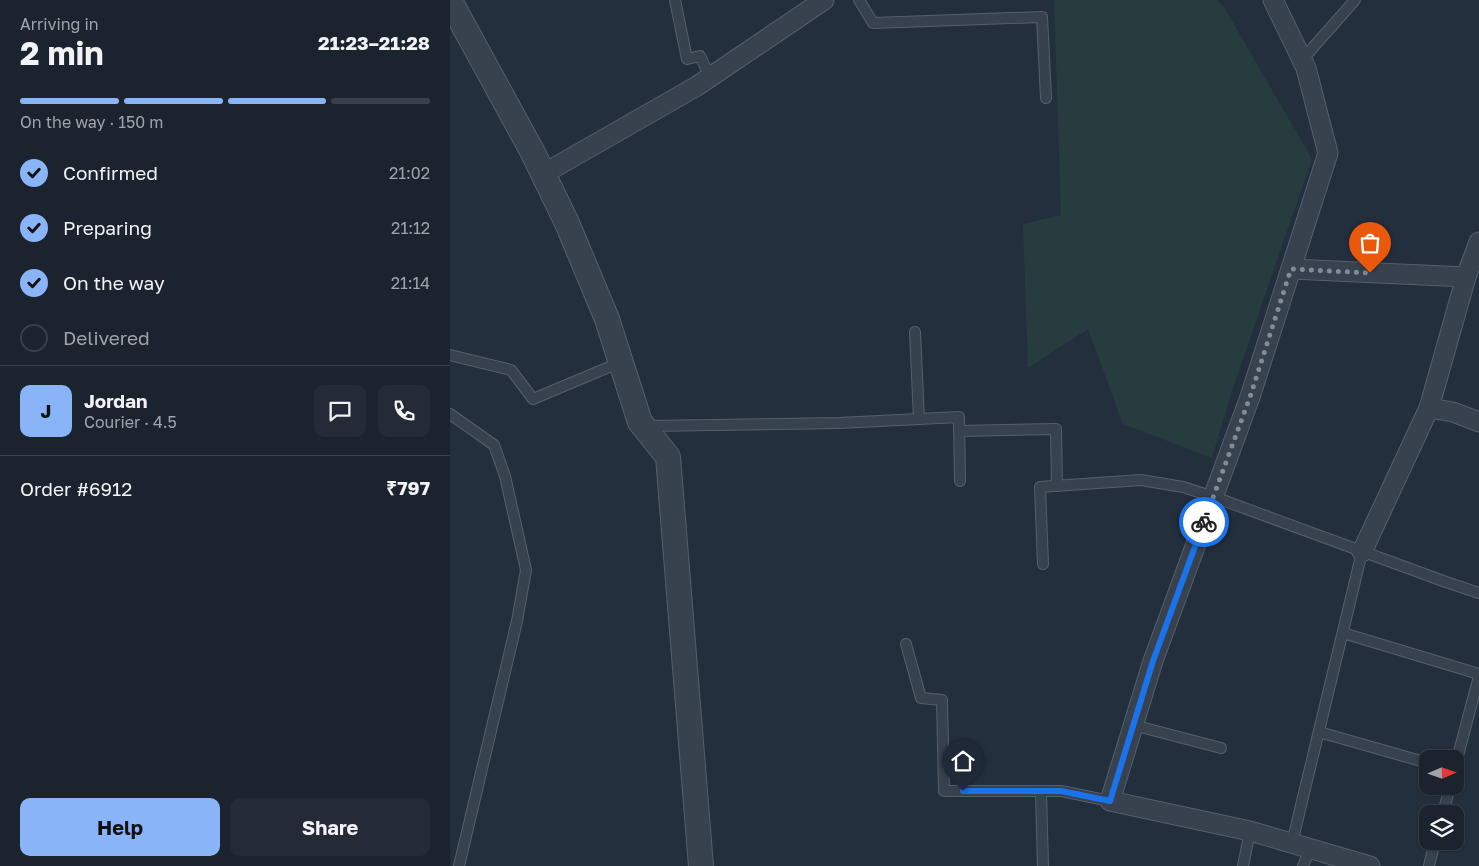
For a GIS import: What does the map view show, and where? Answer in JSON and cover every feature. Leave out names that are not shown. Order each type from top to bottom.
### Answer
[{"type":"street","points":[[543,174],[697,86],[824,0]]},
{"type":"street","points":[[1273,0],[1306,68],[1328,153],[1250,397],[1153,661],[1110,801],[1250,831],[1292,843],[1307,857],[1370,866]]},
{"type":"street","points":[[450,1],[528,143],[567,223],[607,320],[640,422],[668,457],[701,866]]},
{"type":"street","points":[[1362,552],[1430,408],[1466,277],[1478,248]]},
{"type":"street","points":[[1291,269],[1466,277]]},
{"type":"street","points":[[1430,408],[1453,412],[1479,422]]},
{"type":"lane","points":[[675,0],[687,59],[700,56],[710,77]]},
{"type":"lane","points":[[859,0],[873,23],[1042,17],[1046,98]]},
{"type":"lane","points":[[1302,60],[1355,0]]},
{"type":"lane","points":[[915,332],[919,419]]},
{"type":"lane","points":[[450,354],[511,370],[533,399],[621,362]]},
{"type":"lane","points":[[450,414],[494,445],[505,476],[526,570],[518,621],[459,866],[450,863]]},
{"type":"lane","points":[[643,426],[839,423],[958,417],[960,481]]},
{"type":"lane","points":[[959,431],[1056,429],[1056,486]]},
{"type":"lane","points":[[1043,564],[1040,487],[1141,480],[1183,488],[1214,497],[1362,552],[1479,592]]},
{"type":"lane","points":[[1292,843],[1362,552]]},
{"type":"lane","points":[[1343,633],[1479,675],[1459,750]]},
{"type":"lane","points":[[906,644],[920,698],[942,700],[944,791],[1061,791],[1110,801]]},
{"type":"lane","points":[[1133,725],[1220,748]]},
{"type":"lane","points":[[1318,732],[1419,760]]},
{"type":"lane","points":[[1041,791],[1043,866]]},
{"type":"lane","points":[[1243,866],[1250,831]]},
{"type":"lane","points":[[1429,866],[1433,850]]},
{"type":"green space","points":[[1054,0],[1217,0],[1224,7],[1312,159],[1232,391],[1212,458],[1123,424],[1088,329],[1028,368],[1023,224],[1061,215]]},
{"type":"way so far","points":[[1204,522],[1250,397],[1291,269],[1370,273]]},
{"type":"route","points":[[963,791],[1061,791],[1110,801],[1153,661],[1204,522]]}]
